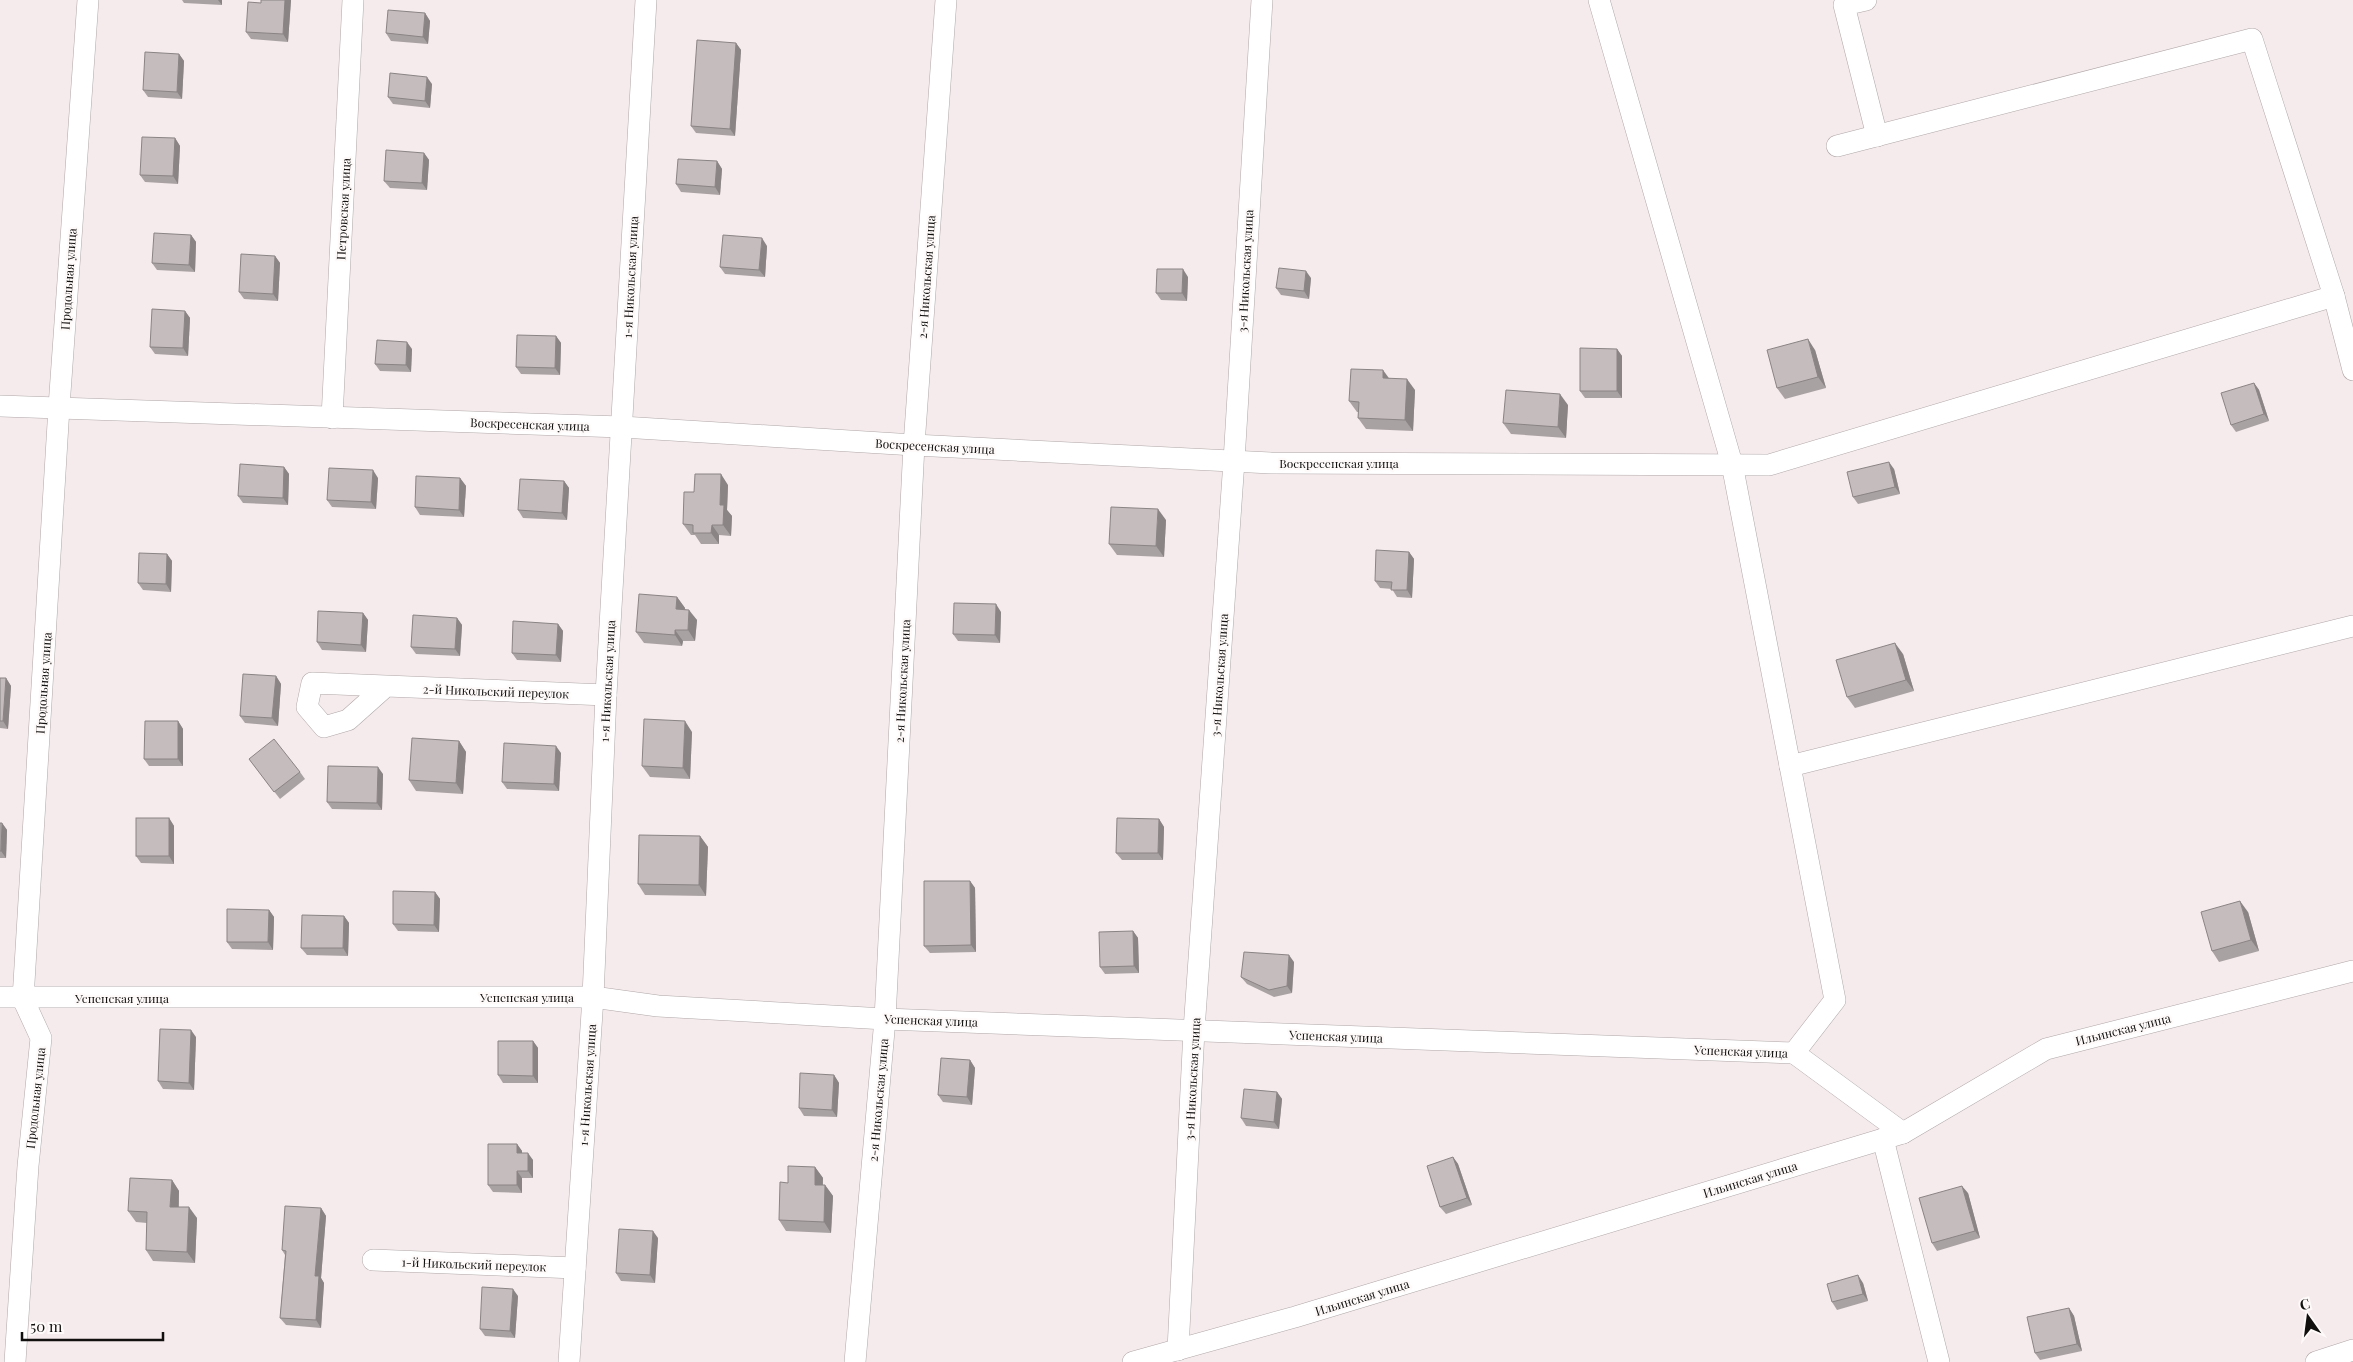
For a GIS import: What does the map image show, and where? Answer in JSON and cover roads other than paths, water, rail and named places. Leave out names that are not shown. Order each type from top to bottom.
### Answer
[{"type":"street","name":"Продольная улица","points":[[15,1362],[28,1166],[41,1038],[23,999],[59,407],[88,0]]},
{"type":"street","name":"Петровская улица","points":[[332,418],[353,0]]},
{"type":"street","name":"1-я Никольская улица","points":[[569,1362],[593,997],[606,696],[646,0]]},
{"type":"street","name":"2-я Никольская улица","points":[[856,1362],[885,1018],[914,445],[946,0]]},
{"type":"street","name":"3-я Никольская улица","points":[[1178,1350],[1194,1030],[1234,461],[1262,0]]},
{"type":"street","points":[[1599,0],[1732,464],[1835,1000],[1794,1054],[1904,1133]]},
{"type":"street","points":[[1866,0],[1844,5],[1876,136]]},
{"type":"street","points":[[1837,146],[2252,39],[2334,296],[2353,370]]},
{"type":"street","name":"Воскресенская улица","points":[[0,406],[59,407],[101,411],[622,427],[914,445],[1234,461],[1769,465],[2334,296]]},
{"type":"street","points":[[1790,766],[2353,626]]},
{"type":"street","name":"2-й Никольский переулок","points":[[385,687],[606,696]]},
{"type":"street","name":"Ильинская улица","points":[[1133,1362],[1295,1317],[1904,1133],[2046,1049],[2353,971]]},
{"type":"street","name":"Успенская улица","points":[[0,997],[23,999],[593,997],[658,1006],[885,1018],[1794,1054]]},
{"type":"street","points":[[1882,1139],[1939,1362]]},
{"type":"street","name":"1-й Никольский переулок","points":[[373,1260],[575,1268]]},
{"type":"street","points":[[2316,1362],[2353,1350]]}]
